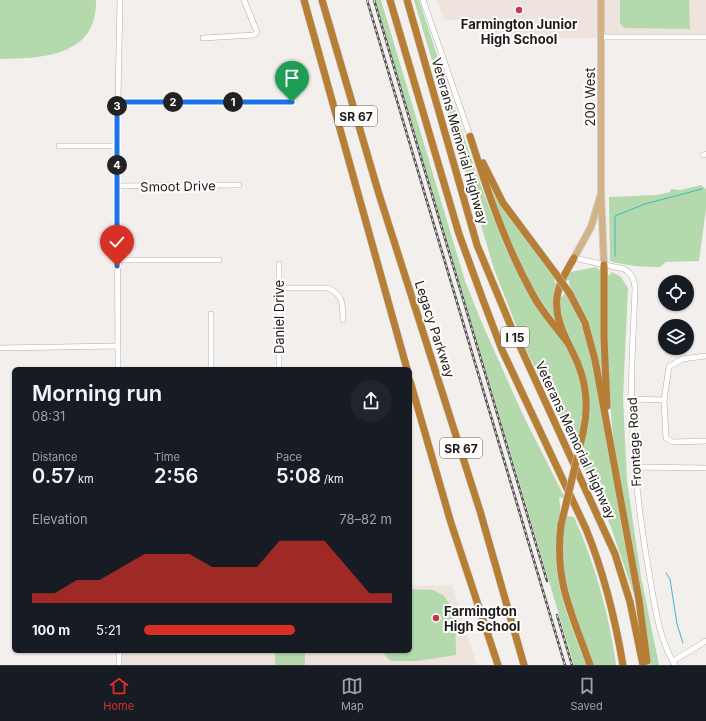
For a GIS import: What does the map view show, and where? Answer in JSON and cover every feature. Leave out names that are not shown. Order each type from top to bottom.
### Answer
[{"type":"highway","name":"SR 67","points":[[304,0],[406,367]]},
{"type":"highway","name":"Legacy Parkway","points":[[322,0],[378,192],[480,511],[524,665]]},
{"type":"highway","name":"Veterans Memorial Highway","points":[[390,0],[459,234],[502,350],[586,529],[598,559],[616,626],[623,665]]},
{"type":"highway","name":"Veterans Memorial Highway","points":[[407,0],[477,245],[512,329],[615,554],[630,602],[643,665]]},
{"type":"highway","points":[[470,136],[503,203],[570,294],[585,323],[591,343],[639,600],[647,665]]},
{"type":"highway","points":[[470,136],[489,197],[514,258],[534,297],[568,342]]},
{"type":"highway","points":[[574,258],[562,282],[557,297],[558,318],[578,365],[584,385],[586,414],[584,433],[561,525],[559,561],[560,576],[564,593],[590,665]]},
{"type":"highway","points":[[604,264],[604,338],[609,436]]},
{"type":"highway","name":"SR 67","points":[[412,388],[451,523],[498,665]]},
{"type":"main road","name":"200 West","points":[[601,0],[601,193]]},
{"type":"main road","points":[[574,258],[591,227],[601,193]]},
{"type":"main road","points":[[601,193],[604,264]]},
{"type":"street","points":[[118,367],[117,102],[120,0]]},
{"type":"street","points":[[203,38],[249,37],[254,35],[257,32],[256,25],[244,0]]},
{"type":"street","points":[[423,0],[470,136]]},
{"type":"street","points":[[601,37],[706,38]]},
{"type":"street","points":[[117,102],[292,102]]},
{"type":"street","points":[[59,146],[117,146]]},
{"type":"street","name":"Smoot Drive","points":[[117,186],[239,185]]},
{"type":"street","name":"Frontage Road","points":[[574,258],[604,264],[627,271],[633,277],[635,284],[632,400],[635,467],[644,546],[656,616],[674,663]]},
{"type":"street","points":[[117,260],[218,260]]},
{"type":"street","name":"Daniel Drive","points":[[279,264],[280,367]]},
{"type":"street","points":[[279,288],[327,288],[334,290],[342,300],[343,320]]},
{"type":"street","points":[[211,314],[211,367]]},
{"type":"street","points":[[0,348],[117,346]]},
{"type":"street","points":[[706,356],[682,359],[669,367],[664,400],[666,438],[672,442],[706,441]]},
{"type":"street","points":[[632,400],[664,400]]},
{"type":"street","points":[[635,467],[706,468]]},
{"type":"street","points":[[674,663],[706,641]]},
{"type":"street","points":[[119,653],[119,665]]},
{"type":"shaded area","name":"Farmington Junior High School","points":[[437,0],[597,0],[597,38],[481,38],[480,20],[444,20]]},
{"type":"shaded area","points":[[604,0],[706,0],[706,35],[604,35]]},
{"type":"shaded area","name":"Farmington High School","points":[[452,585],[477,665],[121,665],[122,653],[412,653],[412,586]]},
{"type":"green space","points":[[0,0],[96,0],[94,19],[87,33],[77,43],[50,55],[17,59],[0,59]]},
{"type":"green space","points":[[375,0],[381,0],[465,281],[481,321],[523,415],[564,496],[564,498],[559,497],[560,514],[556,564],[560,590],[586,665],[574,665]]},
{"type":"green space","points":[[414,0],[419,0],[468,148],[512,263],[565,344],[576,368],[581,388],[582,417],[579,438],[572,438],[577,448],[576,451],[523,343],[494,269]]},
{"type":"green space","points":[[620,0],[689,0],[690,29],[624,28],[620,23]]},
{"type":"green space","points":[[482,169],[509,218],[553,275],[555,283],[558,282],[553,300],[557,323],[534,290],[515,257]]},
{"type":"green space","points":[[701,185],[706,189],[706,209],[699,261],[666,262],[660,267],[647,267],[610,261],[609,197],[657,195],[670,192],[671,189],[681,190]]},
{"type":"green space","points":[[596,267],[600,270],[604,392],[591,330],[573,296],[569,280],[566,281],[570,272]]},
{"type":"green space","points":[[612,272],[621,277],[628,288],[623,398],[627,481],[641,577],[659,665],[650,665],[614,449],[609,391],[606,278]]},
{"type":"green space","points":[[566,293],[583,329],[591,355],[634,595],[611,527],[580,459],[581,456],[586,456],[583,445],[587,428],[578,355],[563,322],[559,299]]},
{"type":"green space","points":[[565,516],[574,517],[595,571],[605,608],[616,665],[592,665],[568,601],[561,563]]},
{"type":"green space","points":[[412,589],[433,590],[443,595],[455,611],[456,655],[417,661],[391,661],[384,654],[412,653]]},
{"type":"green space","points":[[275,653],[305,653],[305,665],[275,665]]},
{"type":"waterway","points":[[615,256],[615,216],[645,204],[702,189]]},
{"type":"waterway","points":[[666,573],[670,579],[677,624],[683,643]]},
{"type":"railway","points":[[367,0],[565,665]]},
{"type":"railway","points":[[374,0],[547,581]]},
{"type":"railway","points":[[557,615],[572,665]]},
{"type":"place","name":"Farmington Junior High School","points":[[519,10]]},
{"type":"place","name":"Farmington High School","points":[[436,618]]},
{"type":"route","points":[[117,266],[117,102],[292,102]]}]
